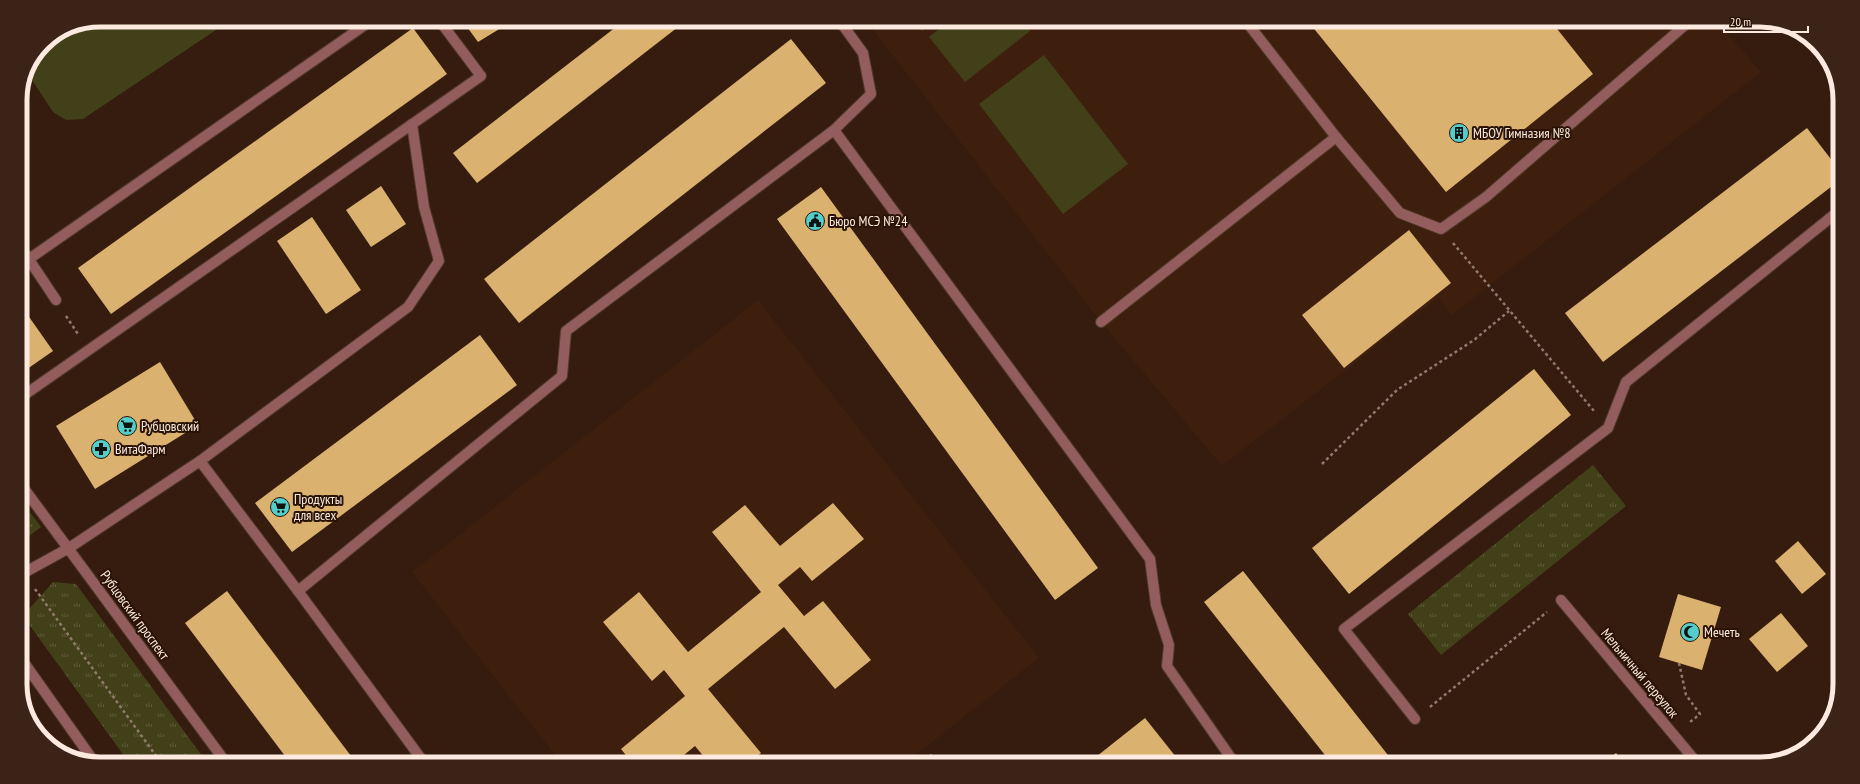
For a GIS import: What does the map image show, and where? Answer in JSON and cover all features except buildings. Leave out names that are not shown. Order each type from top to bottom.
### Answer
[{"type":"street","points":[[29,260],[362,27]]},
{"type":"street","points":[[27,393],[481,76],[444,27]]},
{"type":"street","points":[[298,591],[562,376],[566,331],[834,130],[871,94],[863,53],[844,27]]},
{"type":"street","points":[[1250,27],[1336,137],[1400,213],[1441,229],[1486,197],[1683,27]]},
{"type":"street","points":[[27,571],[69,548],[200,461],[408,307],[438,261],[424,207],[412,124]]},
{"type":"street","points":[[834,130],[1150,559],[1156,606],[1169,645],[1167,666],[1230,757]]},
{"type":"street","points":[[1101,322],[1336,137]]},
{"type":"street","points":[[1416,719],[1344,629],[1608,428],[1626,382],[1833,216]]},
{"type":"street","points":[[27,257],[56,300]]},
{"type":"street","points":[[200,461],[420,757]]},
{"type":"street","name":"Рубцовский проспект","points":[[27,492],[222,757]]},
{"type":"street","name":"Мельничный переулок","points":[[1561,600],[1692,757]]},
{"type":"street","points":[[27,667],[90,756]]},
{"type":"path","points":[[1441,229],[1608,428]]},
{"type":"path","points":[[56,300],[88,351]]},
{"type":"path","points":[[1322,464],[1397,390],[1474,340],[1509,310]]},
{"type":"path","points":[[27,582],[157,757]]},
{"type":"path","points":[[1416,719],[1561,600]]},
{"type":"path","points":[[1674,735],[1700,714],[1686,695],[1679,663]]},
{"type":"shaded area","points":[[870,27],[1722,27],[1761,72],[1452,315],[1438,298],[1222,466],[1101,322]]},
{"type":"shaded area","points":[[758,300],[1039,658],[913,757],[557,757],[412,572]]},
{"type":"green space","points":[[95,27],[220,27],[83,119],[66,120],[53,112],[30,78],[39,59],[48,48],[59,39],[86,28]]},
{"type":"green space","points":[[919,27],[927,27],[922,31]]},
{"type":"green space","points":[[942,27],[1027,27],[1030,31],[965,82],[929,37]]},
{"type":"green space","points":[[1044,55],[1128,164],[1063,214],[979,104]]},
{"type":"green space","points":[[1593,465],[1626,506],[1441,655],[1408,614]]},
{"type":"green space","points":[[27,508],[41,527],[27,538]]},
{"type":"green space","points":[[53,582],[76,584],[203,757],[125,757],[27,622],[27,611]]},
{"type":"place","name":"МБОУ Гимназия №8","points":[[1459,133]]},
{"type":"place","name":"Бюро МСЭ №24","points":[[815,221]]},
{"type":"place","name":"Рубцовский","points":[[127,426]]},
{"type":"place","name":"ВитаФарм","points":[[101,449]]},
{"type":"place","name":"Продукты для всех","points":[[280,507]]},
{"type":"place","name":"Мечеть","points":[[1690,632]]}]
